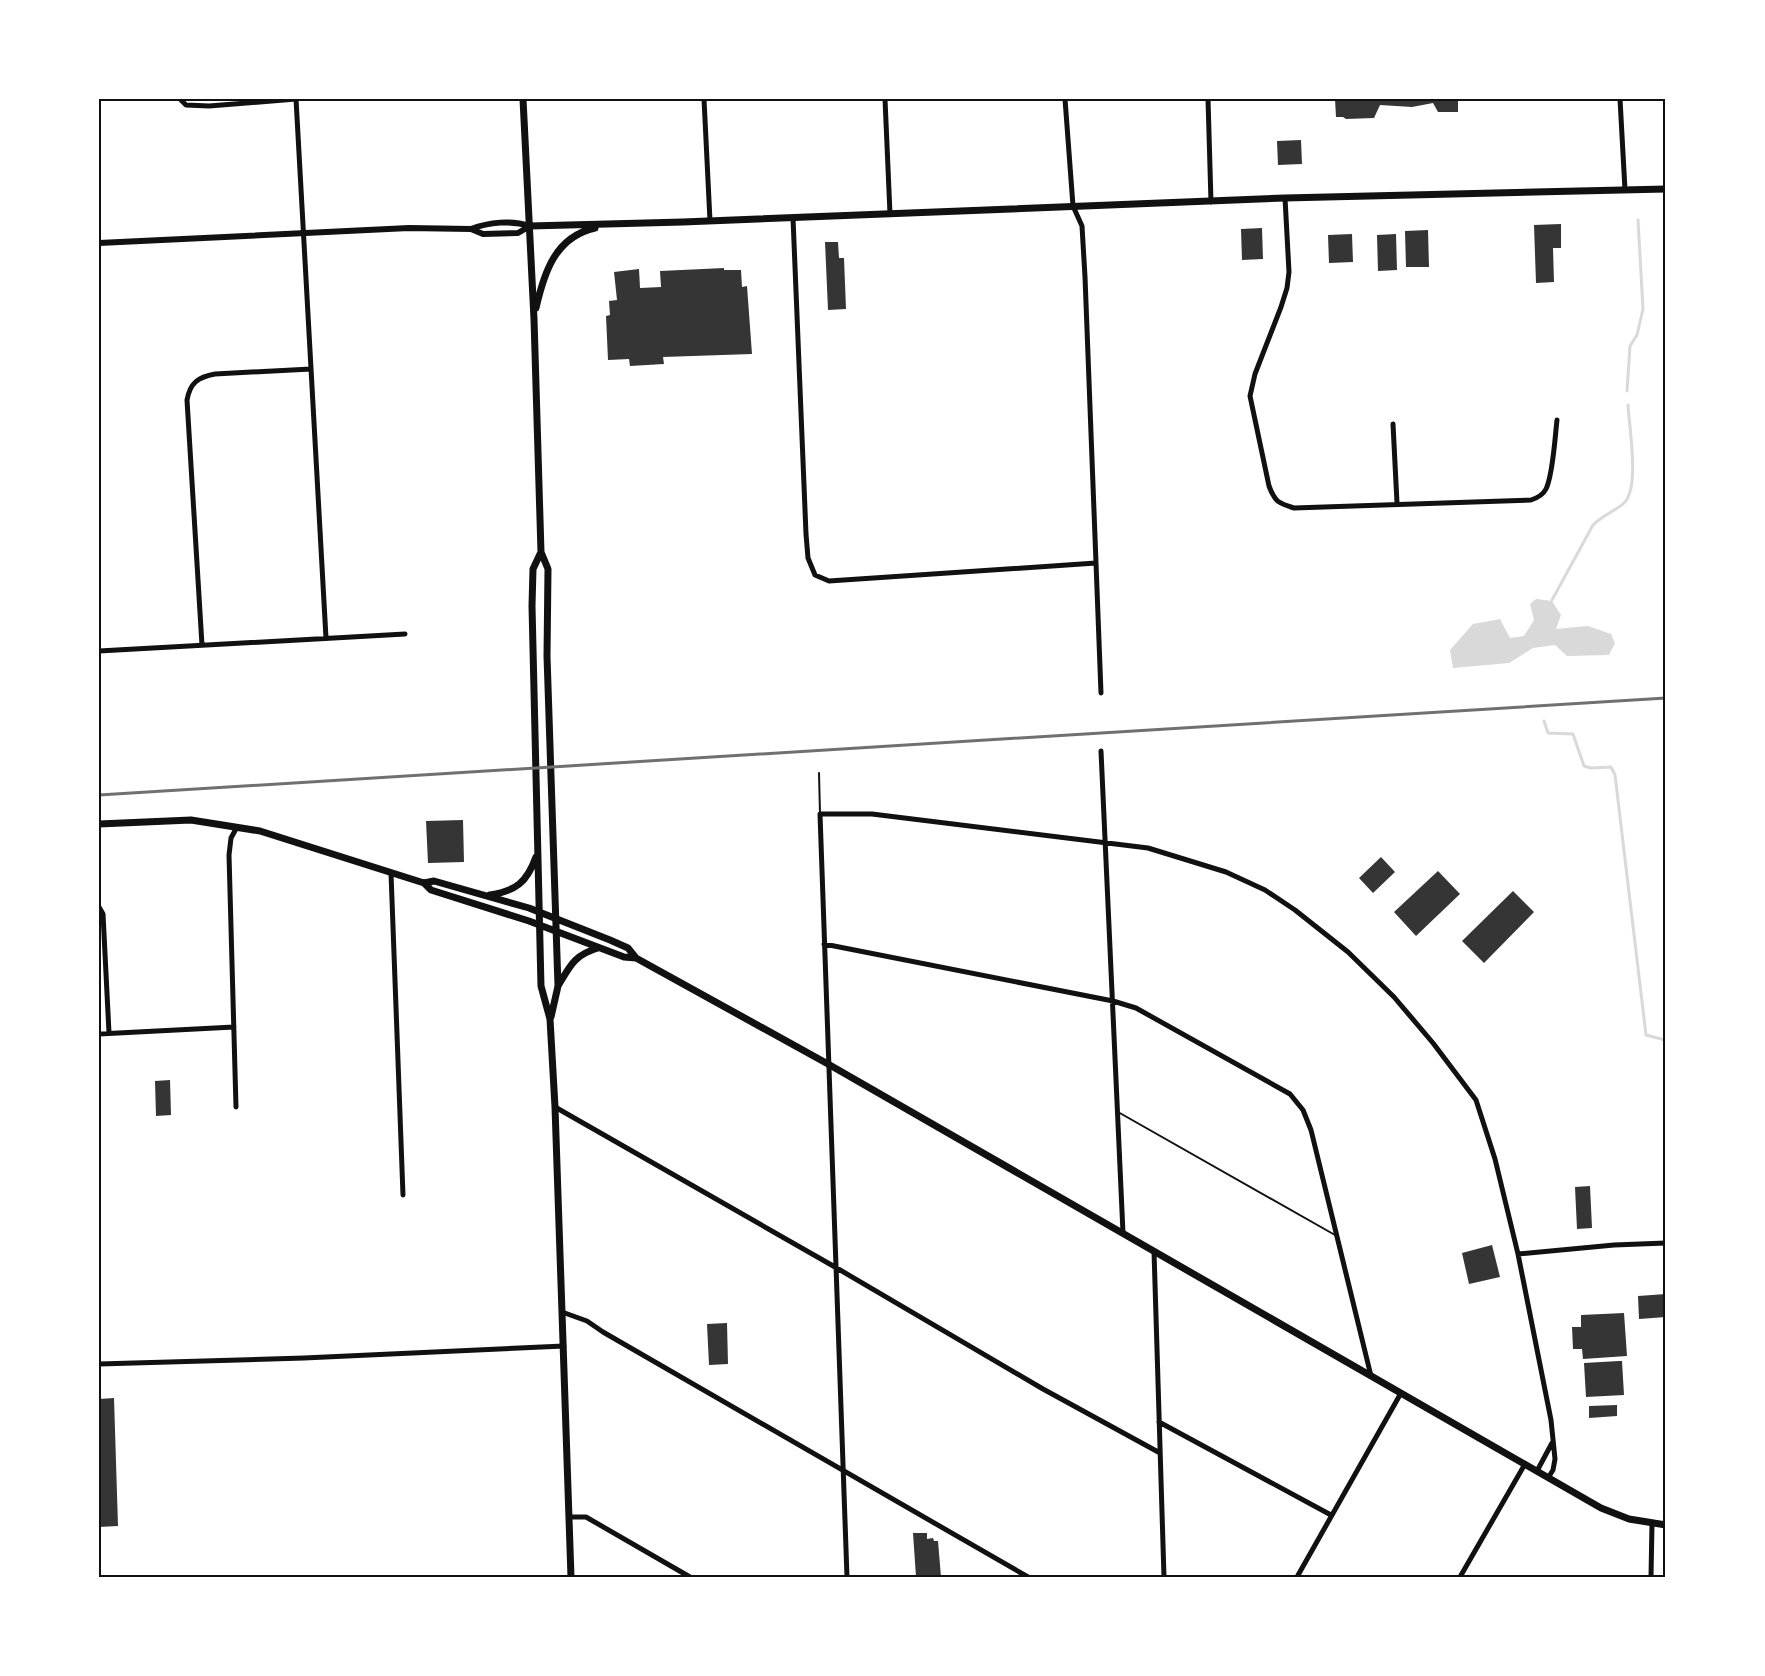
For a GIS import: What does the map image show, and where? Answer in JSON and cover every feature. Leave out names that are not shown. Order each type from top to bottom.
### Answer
[{"type":"main road","points":[[523,99],[534,318],[541,552],[548,569],[547,646],[558,986],[550,1019]]},
{"type":"main road","points":[[530,226],[609,225],[1285,198],[1666,189]]},
{"type":"main road","points":[[534,318],[543,278],[552,258],[570,240],[586,230],[609,225]]},
{"type":"main road","points":[[541,552],[533,569],[532,606],[541,986],[550,1019],[555,1107],[571,1577]]},
{"type":"main road","points":[[99,825],[191,820],[260,831],[424,883],[434,881],[487,895],[539,912],[628,948],[636,958],[828,1064],[1548,1478],[1617,1516],[1666,1525]]},
{"type":"main road","points":[[487,895],[506,893],[521,883],[533,866],[538,852]]},
{"type":"main road","points":[[424,883],[430,890],[540,925],[624,957],[636,958]]},
{"type":"main road","points":[[558,986],[576,958],[584,952],[598,948]]},
{"type":"street","points":[[180,99],[186,105],[209,106],[296,99],[326,638]]},
{"type":"street","points":[[704,99],[710,221]]},
{"type":"street","points":[[885,99],[890,214]]},
{"type":"street","points":[[1065,99],[1073,206],[1082,226],[1101,693]]},
{"type":"street","points":[[1208,99],[1211,202]]},
{"type":"street","points":[[1620,99],[1624,190]]},
{"type":"street","points":[[1285,198],[1289,272],[1287,288],[1255,374],[1250,396],[1269,486],[1273,497],[1279,503],[1294,507],[1531,500],[1539,497],[1546,489],[1554,452],[1557,420]]},
{"type":"street","points":[[793,218],[806,534],[808,558],[815,574],[829,581],[902,578],[1096,563]]},
{"type":"street","points":[[471,229],[483,224],[518,222],[530,226]]},
{"type":"street","points":[[99,243],[409,228],[471,229],[483,234],[518,233],[530,226]]},
{"type":"street","points":[[202,645],[187,400],[189,390],[194,381],[203,376],[311,369]]},
{"type":"street","points":[[1393,424],[1397,504]]},
{"type":"street","points":[[99,651],[405,634]]},
{"type":"street","points":[[1101,751],[1123,1233]]},
{"type":"street","points":[[847,1577],[820,814],[872,814],[1148,848],[1226,872],[1265,890],[1295,910],[1348,952],[1394,997],[1433,1043],[1476,1100],[1495,1159],[1518,1254],[1551,1420],[1555,1459],[1553,1470],[1548,1478]]},
{"type":"street","points":[[236,1107],[230,855],[231,837],[237,827]]},
{"type":"street","points":[[391,873],[403,1195]]},
{"type":"street","points":[[99,907],[103,914],[109,1033]]},
{"type":"street","points":[[824,944],[1113,1001],[1136,1008],[1290,1094],[1303,1110],[1311,1130],[1371,1376]]},
{"type":"street","points":[[99,1034],[234,1027]]},
{"type":"street","points":[[555,1107],[1043,1389],[1160,1453]]},
{"type":"street","points":[[1518,1254],[1614,1245],[1666,1243]]},
{"type":"street","points":[[1154,1251],[1164,1577]]},
{"type":"street","points":[[562,1312],[587,1321],[1028,1577]]},
{"type":"street","points":[[99,1364],[564,1346]]},
{"type":"street","points":[[1297,1577],[1401,1393]]},
{"type":"street","points":[[1159,1422],[1331,1515]]},
{"type":"street","points":[[1537,1471],[1552,1442]]},
{"type":"street","points":[[1460,1577],[1525,1464]]},
{"type":"street","points":[[568,1517],[586,1517],[690,1577]]},
{"type":"street","points":[[1652,1523],[1652,1577]]},
{"type":"lane","points":[[819,773],[820,814]]},
{"type":"lane","points":[[1118,1112],[1338,1237]]},
{"type":"shaded area","points":[[1536,599],[1552,601],[1561,615],[1556,629],[1588,626],[1611,634],[1615,643],[1609,655],[1567,656],[1555,645],[1533,648],[1509,663],[1453,668],[1450,650],[1473,624],[1500,619],[1510,638],[1524,636],[1534,620],[1530,604]]},
{"type":"building","points":[[1335,99],[1458,99],[1458,112],[1438,112],[1433,103],[1412,107],[1380,105],[1374,118],[1346,119],[1336,117]]},
{"type":"building","points":[[1301,140],[1302,164],[1278,165],[1277,141]]},
{"type":"building","points":[[1561,224],[1561,248],[1553,248],[1554,282],[1536,283],[1534,225]]},
{"type":"building","points":[[1262,228],[1263,259],[1242,260],[1241,229]]},
{"type":"building","points":[[1428,230],[1429,267],[1406,267],[1405,231]]},
{"type":"building","points":[[1352,234],[1353,262],[1329,263],[1328,235]]},
{"type":"building","points":[[1396,234],[1397,270],[1378,271],[1377,235]]},
{"type":"building","points":[[825,242],[838,242],[839,258],[844,258],[846,309],[828,310]]},
{"type":"building","points":[[724,268],[724,270],[741,270],[742,287],[747,286],[752,354],[663,357],[664,364],[630,366],[629,359],[608,360],[606,316],[610,315],[609,301],[617,300],[614,272],[639,269],[640,288],[661,287],[660,271]]},
{"type":"building","points":[[463,820],[464,862],[428,863],[426,821]]},
{"type":"building","points":[[1381,857],[1395,872],[1373,893],[1359,878]]},
{"type":"building","points":[[1438,871],[1460,894],[1416,936],[1394,912]]},
{"type":"building","points":[[1513,891],[1534,912],[1484,963],[1462,941]]},
{"type":"building","points":[[170,1080],[171,1115],[156,1116],[155,1081]]},
{"type":"building","points":[[1590,1186],[1592,1228],[1577,1229],[1575,1187]]},
{"type":"building","points":[[1492,1245],[1500,1277],[1469,1284],[1462,1253]]},
{"type":"building","points":[[1666,1294],[1666,1317],[1639,1319],[1638,1296]]},
{"type":"building","points":[[1624,1313],[1627,1356],[1583,1359],[1582,1349],[1573,1349],[1572,1327],[1581,1327],[1581,1315]]},
{"type":"building","points":[[727,1323],[728,1364],[709,1365],[707,1324]]},
{"type":"building","points":[[1622,1361],[1624,1395],[1586,1397],[1584,1363]]},
{"type":"building","points":[[114,1398],[118,1526],[99,1527],[99,1399]]},
{"type":"building","points":[[1617,1405],[1617,1416],[1589,1418],[1589,1406]]},
{"type":"building","points":[[913,1533],[927,1533],[927,1539],[933,1538],[934,1541],[938,1541],[941,1577],[916,1577]]},
{"type":"waterway","points":[[1627,391],[1630,346],[1637,335],[1643,309],[1638,220]]},
{"type":"waterway","points":[[1552,600],[1593,525],[1624,503],[1629,496],[1633,471],[1628,405]]},
{"type":"waterway","points":[[1544,721],[1548,733],[1573,734],[1584,766],[1611,767],[1615,775],[1646,1035],[1666,1042]]},
{"type":"railway","points":[[99,795],[1666,698]]}]
